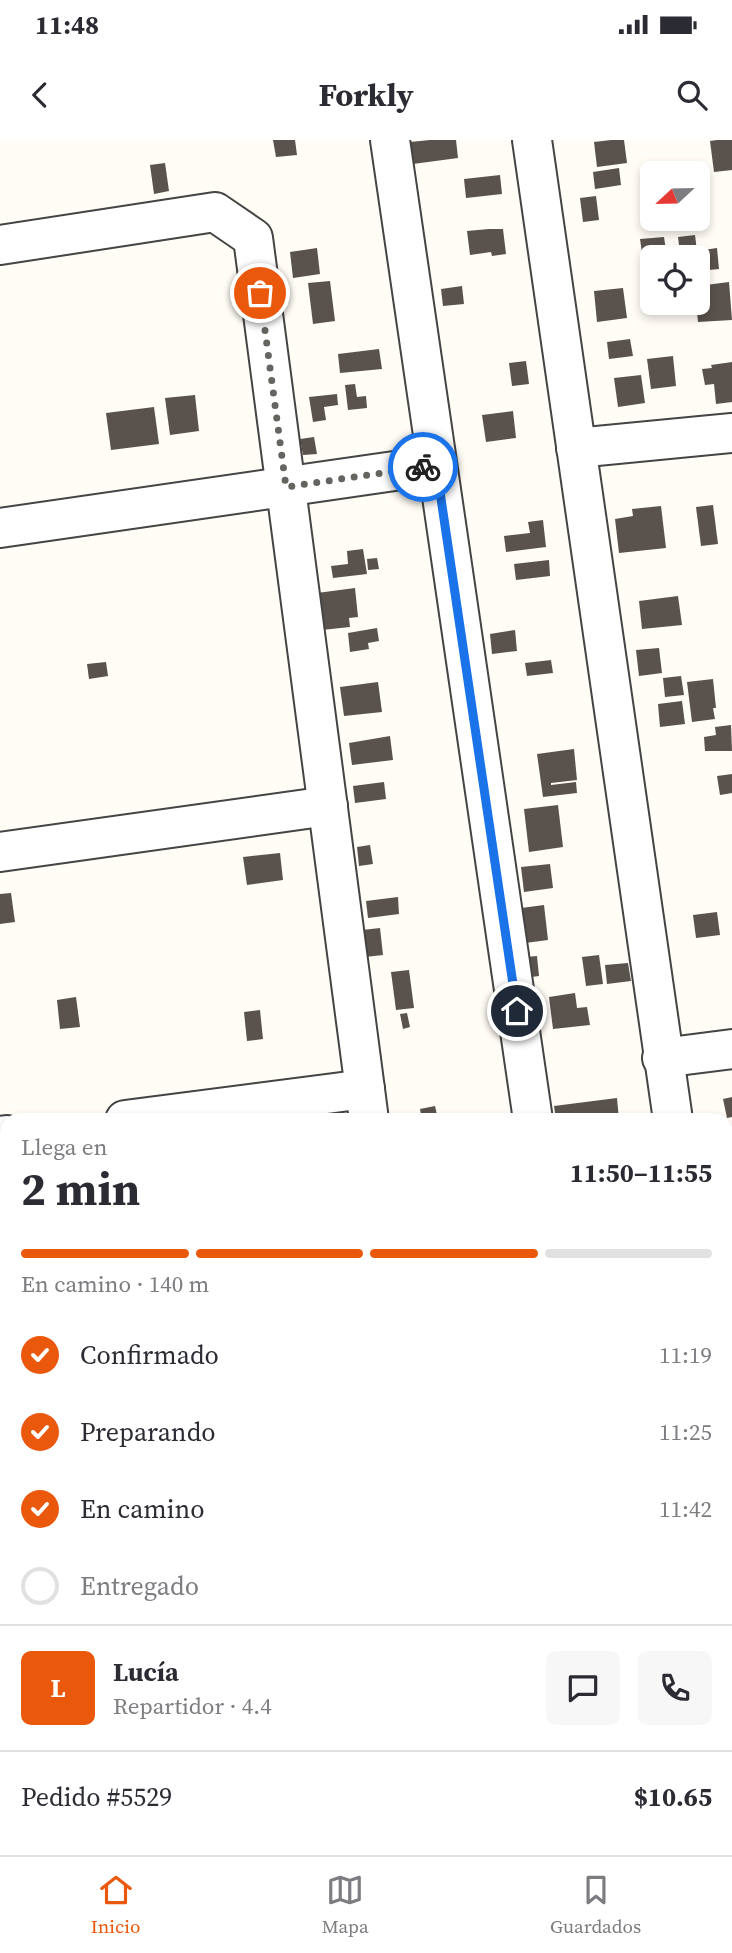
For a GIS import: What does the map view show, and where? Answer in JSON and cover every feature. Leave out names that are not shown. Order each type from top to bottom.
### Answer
[{"type":"street","points":[[390,140],[532,1113]]},
{"type":"street","points":[[532,140],[672,1113]]},
{"type":"street","points":[[0,245],[215,212],[253,238],[367,1104],[231,1113]]},
{"type":"street","points":[[576,448],[732,433]]},
{"type":"street","points":[[0,528],[436,465]]},
{"type":"street","points":[[0,852],[328,806]]},
{"type":"street","points":[[662,1058],[732,1049]]},
{"type":"building","points":[[273,140],[295,140],[297,155],[276,157]]},
{"type":"building","points":[[456,140],[458,158],[413,164],[410,142]]},
{"type":"building","points":[[624,140],[627,163],[597,167],[594,142]]},
{"type":"building","points":[[732,140],[732,170],[714,172],[710,141]]},
{"type":"building","points":[[165,163],[169,191],[154,194],[150,165]]},
{"type":"building","points":[[619,168],[621,185],[595,189],[593,172]]},
{"type":"building","points":[[500,175],[502,194],[466,198],[464,179]]},
{"type":"building","points":[[596,196],[599,220],[583,222],[580,198]]},
{"type":"building","points":[[503,229],[506,254],[492,256],[491,252],[470,255],[467,231]]},
{"type":"building","points":[[695,235],[696,245],[679,245],[678,237]]},
{"type":"building","points":[[664,237],[665,245],[641,245],[640,239]]},
{"type":"building","points":[[317,248],[320,274],[293,278],[290,252]]},
{"type":"building","points":[[717,248],[719,269],[710,270],[710,249]]},
{"type":"building","points":[[330,281],[335,321],[313,324],[308,283]]},
{"type":"building","points":[[729,282],[732,320],[698,322],[697,315],[710,315],[710,284]]},
{"type":"building","points":[[462,286],[464,304],[443,306],[441,289]]},
{"type":"building","points":[[623,288],[627,318],[597,322],[594,291]]},
{"type":"building","points":[[630,339],[633,356],[609,359],[607,342]]},
{"type":"building","points":[[379,349],[382,369],[340,373],[338,354]]},
{"type":"building","points":[[673,356],[676,386],[651,389],[647,359]]},
{"type":"building","points":[[526,361],[529,384],[512,386],[509,363]]},
{"type":"building","points":[[732,362],[732,402],[716,404],[714,384],[705,385],[702,369]]},
{"type":"building","points":[[641,375],[645,403],[618,407],[614,378]]},
{"type":"building","points":[[355,384],[357,397],[366,396],[367,408],[348,410],[345,385]]},
{"type":"building","points":[[337,394],[338,405],[324,407],[326,420],[313,422],[309,397]]},
{"type":"building","points":[[195,395],[199,431],[170,435],[165,398]]},
{"type":"building","points":[[154,407],[159,444],[111,450],[106,413]]},
{"type":"building","points":[[513,411],[516,438],[486,442],[482,415]]},
{"type":"building","points":[[314,437],[317,454],[303,455],[300,439]]},
{"type":"building","points":[[713,505],[718,544],[701,546],[696,507]]},
{"type":"building","points":[[661,506],[666,548],[619,553],[615,519],[633,516],[632,509]]},
{"type":"building","points":[[543,520],[546,547],[506,552],[504,536],[530,533],[528,522]]},
{"type":"building","points":[[363,549],[367,574],[333,578],[331,566],[348,564],[347,551]]},
{"type":"building","points":[[377,558],[379,569],[368,570],[367,559]]},
{"type":"building","points":[[549,560],[550,576],[516,580],[514,564]]},
{"type":"building","points":[[355,588],[358,617],[349,618],[350,627],[322,630],[317,593]]},
{"type":"building","points":[[678,596],[682,625],[642,629],[639,601]]},
{"type":"building","points":[[377,628],[379,641],[368,643],[369,649],[350,652],[348,633]]},
{"type":"building","points":[[515,630],[517,651],[492,654],[490,634]]},
{"type":"building","points":[[659,648],[662,673],[639,676],[636,650]]},
{"type":"building","points":[[551,660],[553,673],[527,676],[525,663]]},
{"type":"building","points":[[106,662],[108,676],[89,679],[87,664]]},
{"type":"building","points":[[681,676],[684,695],[665,697],[663,678]]},
{"type":"building","points":[[713,679],[715,719],[692,722],[687,682]]},
{"type":"building","points":[[378,682],[382,712],[344,716],[340,687]]},
{"type":"building","points":[[682,701],[685,724],[660,727],[658,704]]},
{"type":"building","points":[[731,725],[732,751],[705,751],[704,737],[716,735],[715,727]]},
{"type":"building","points":[[390,736],[393,760],[352,765],[349,743]]},
{"type":"building","points":[[574,749],[577,780],[551,785],[576,782],[577,793],[543,797],[537,754]]},
{"type":"building","points":[[732,774],[732,793],[720,795],[717,776]]},
{"type":"building","points":[[384,782],[386,799],[355,803],[353,786]]},
{"type":"building","points":[[558,805],[563,847],[529,852],[524,809]]},
{"type":"building","points":[[370,845],[373,864],[359,866],[357,847]]},
{"type":"building","points":[[280,853],[283,880],[247,885],[243,857]]},
{"type":"building","points":[[550,864],[553,888],[524,892],[521,867]]},
{"type":"building","points":[[11,893],[15,922],[0,924],[0,894]]},
{"type":"building","points":[[398,897],[399,914],[368,918],[366,901]]},
{"type":"building","points":[[544,905],[548,940],[510,945],[506,910]]},
{"type":"building","points":[[717,912],[720,935],[696,938],[693,915]]},
{"type":"building","points":[[380,928],[383,955],[365,957],[362,930]]},
{"type":"building","points":[[599,955],[603,984],[586,986],[582,957]]},
{"type":"building","points":[[537,956],[539,976],[517,979],[515,958]]},
{"type":"building","points":[[628,963],[631,981],[607,984],[605,965]]},
{"type":"building","points":[[409,970],[414,1008],[396,1010],[391,972]]},
{"type":"building","points":[[575,993],[577,1008],[587,1007],[590,1025],[553,1029],[549,997]]},
{"type":"building","points":[[76,997],[80,1027],[60,1029],[57,1000]]},
{"type":"building","points":[[260,1010],[263,1039],[247,1041],[244,1012]]},
{"type":"building","points":[[407,1013],[410,1027],[403,1029],[400,1014]]},
{"type":"building","points":[[732,1097],[732,1113],[726,1113],[723,1099]]},
{"type":"building","points":[[617,1098],[618,1113],[555,1113],[554,1106]]},
{"type":"building","points":[[435,1106],[437,1113],[421,1113],[420,1109]]},
{"type":"way so far","points":[[260,293],[286,487],[423,467]]},
{"type":"route","points":[[423,467],[436,465],[517,1011]]}]
